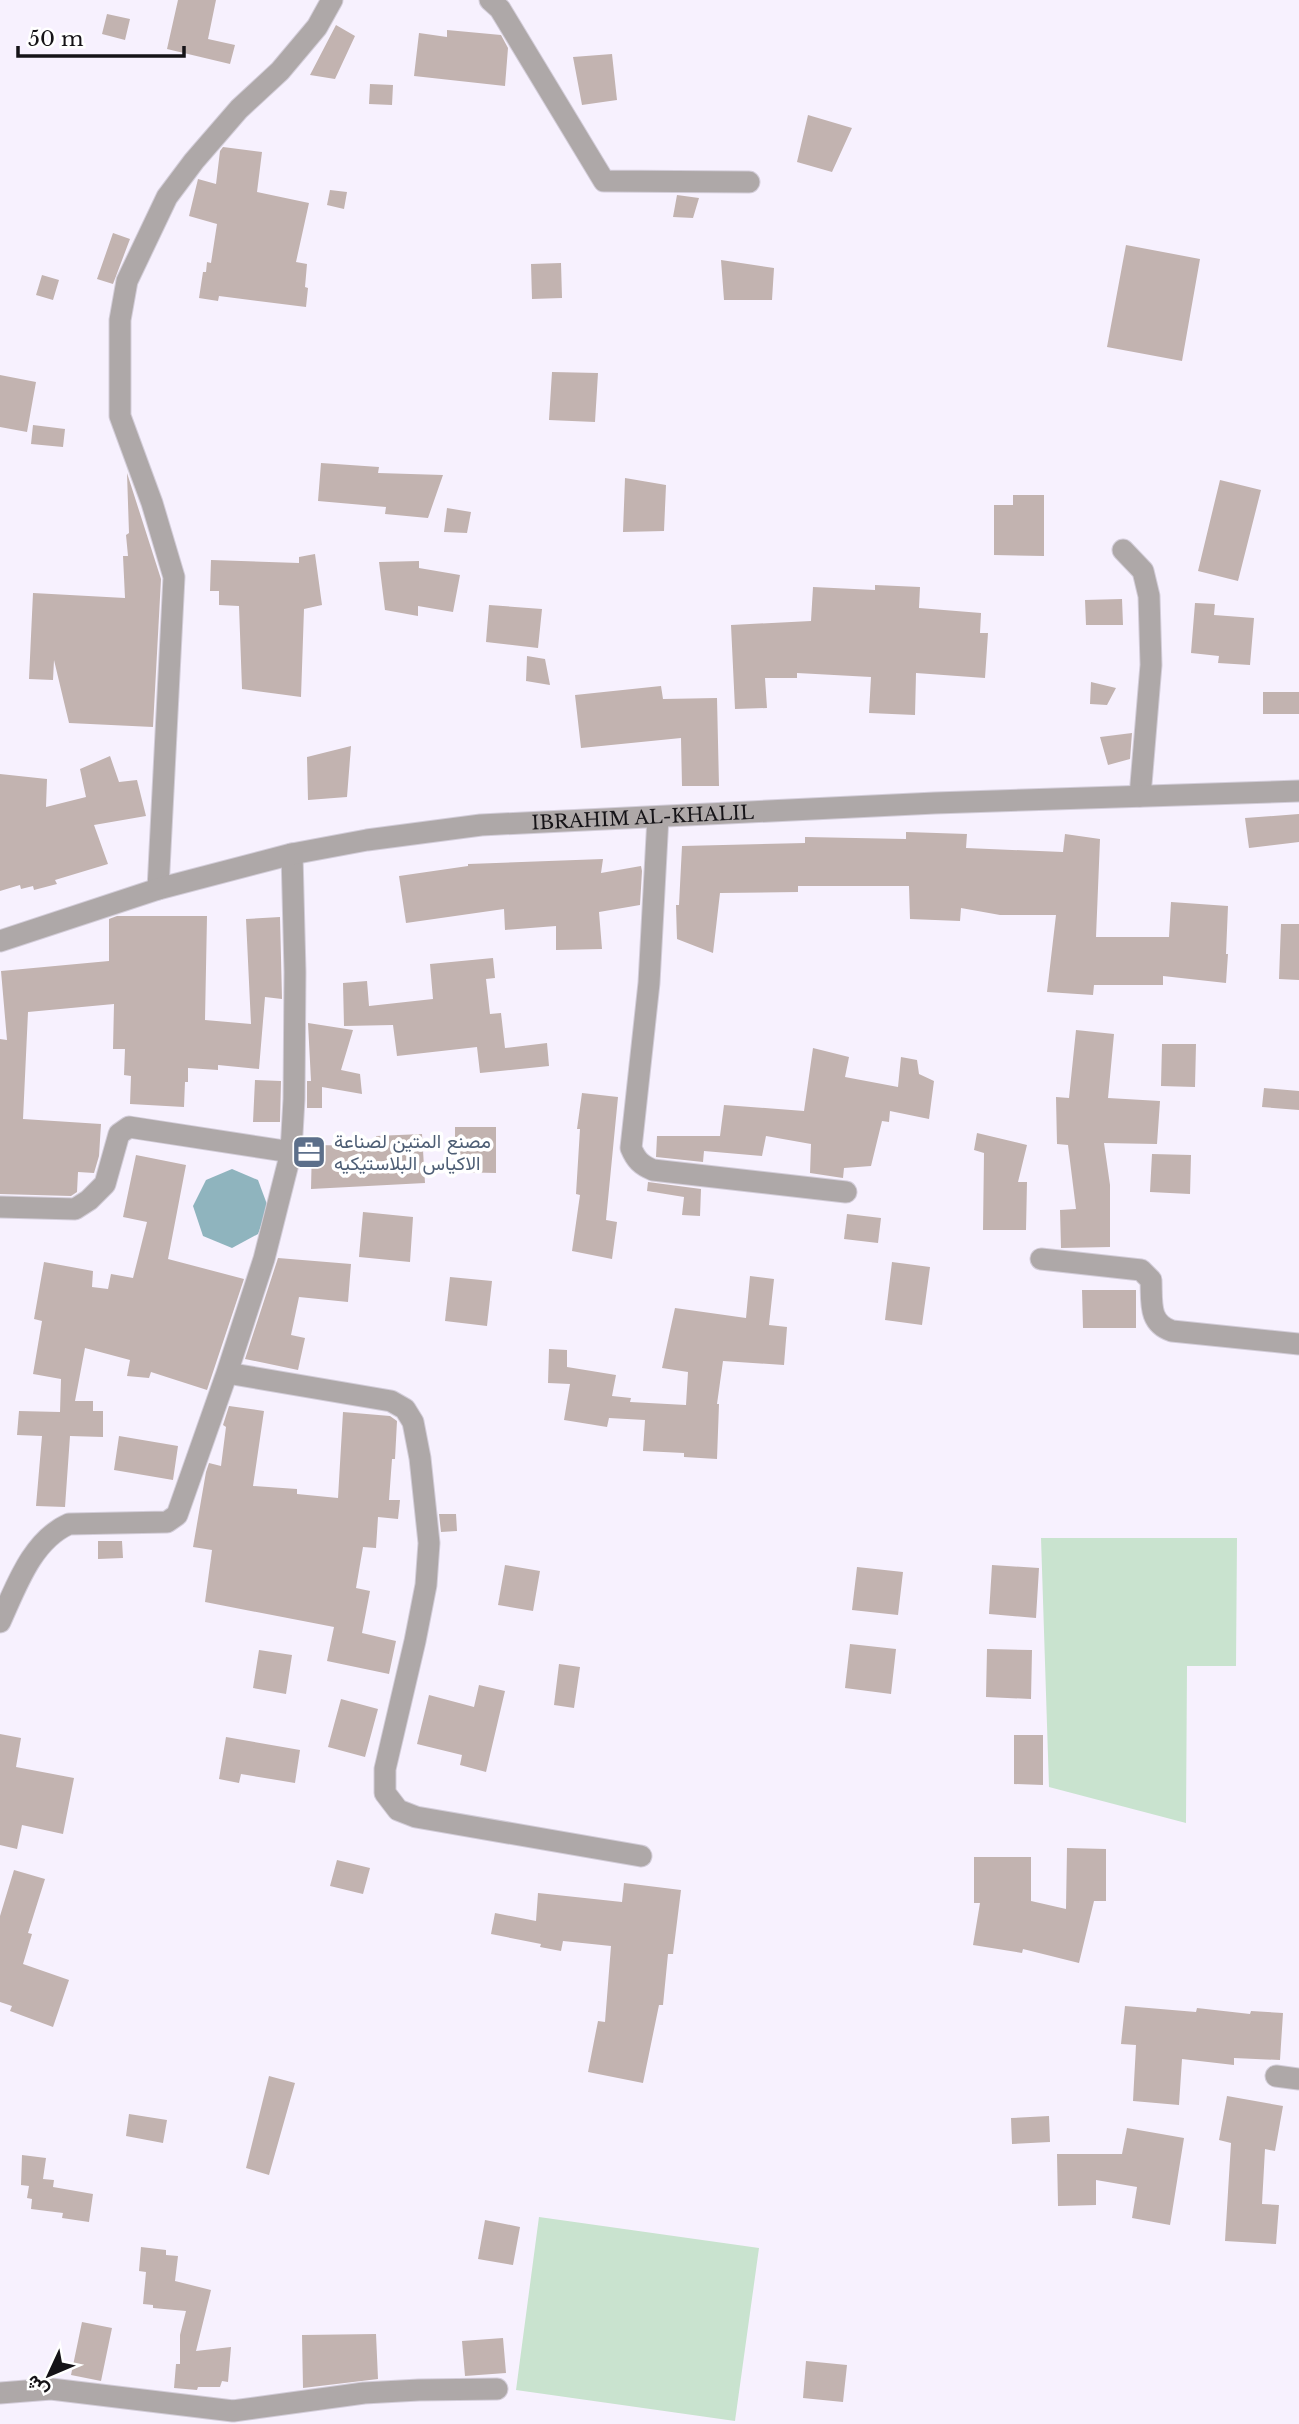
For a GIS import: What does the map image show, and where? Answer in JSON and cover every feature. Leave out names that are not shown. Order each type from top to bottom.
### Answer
[{"type":"street","points":[[158,889],[174,578],[152,503],[120,416],[120,320],[127,281],[167,197],[239,109],[280,71],[317,27],[332,0]]},
{"type":"street","points":[[490,0],[500,9],[604,181],[749,182]]},
{"type":"street","points":[[1123,550],[1143,571],[1149,596],[1151,665],[1140,796]]},
{"type":"street","name":"IBRAHIM AL-KHALIL","points":[[0,940],[158,889],[292,854],[481,825],[1299,791]]},
{"type":"street","points":[[658,817],[649,983],[631,1148],[635,1158],[642,1166],[653,1170],[846,1192]]},
{"type":"street","points":[[0,1622],[19,1580],[46,1538],[57,1530],[69,1524],[167,1522],[177,1514],[228,1373],[264,1259],[290,1152],[294,1099],[295,972],[292,854]]},
{"type":"street","points":[[0,1206],[75,1209],[105,1184],[119,1134],[129,1127],[290,1152]]},
{"type":"street","points":[[1041,1259],[1141,1270],[1151,1280],[1152,1314],[1162,1328],[1299,1344]]},
{"type":"street","points":[[228,1373],[391,1401],[405,1409],[413,1422],[420,1458],[429,1543],[426,1585],[385,1769],[385,1793],[398,1810],[416,1817],[641,1856]]},
{"type":"street","points":[[1276,2076],[1299,2079]]},
{"type":"street","points":[[0,2393],[51,2389],[269,2416],[364,2393],[497,2389]]},
{"type":"green space","points":[[1041,1538],[1237,1538],[1236,1666],[1187,1666],[1186,1823],[1049,1787]]},
{"type":"green space","points":[[539,2217],[759,2248],[735,2421],[516,2390]]},
{"type":"water","points":[[232,1169],[258,1180],[268,1207],[258,1234],[232,1248],[203,1236],[193,1206],[206,1180]]},
{"type":"building","points":[[178,0],[216,0],[208,39],[235,45],[230,64],[167,49]]},
{"type":"building","points":[[107,14],[130,19],[125,40],[102,34]]},
{"type":"building","points":[[336,25],[355,36],[335,79],[310,75]]},
{"type":"building","points":[[447,30],[501,35],[508,48],[505,86],[414,76],[419,33],[447,37]]},
{"type":"building","points":[[612,54],[617,100],[582,105],[573,57]]},
{"type":"building","points":[[370,84],[393,85],[392,105],[369,104]]},
{"type":"building","points":[[808,115],[852,128],[832,172],[797,162]]},
{"type":"building","points":[[223,147],[262,152],[257,192],[309,203],[296,262],[307,264],[306,307],[219,296],[218,301],[199,298],[203,272],[206,272],[207,262],[211,263],[217,224],[189,216],[198,179],[216,184],[220,151]]},
{"type":"building","points":[[330,190],[347,192],[344,209],[327,205]]},
{"type":"building","points":[[677,195],[699,198],[693,218],[673,217]]},
{"type":"building","points":[[113,233],[130,239],[113,284],[97,279]]},
{"type":"building","points":[[1126,245],[1200,259],[1182,361],[1107,347]]},
{"type":"building","points":[[721,260],[774,268],[772,300],[724,300]]},
{"type":"building","points":[[561,263],[562,298],[532,299],[531,264]]},
{"type":"building","points":[[42,275],[59,280],[53,300],[36,295]]},
{"type":"building","points":[[552,372],[598,373],[595,422],[549,420]]},
{"type":"building","points":[[0,375],[36,382],[27,432],[0,427]]},
{"type":"building","points":[[33,425],[65,429],[63,447],[31,444]]},
{"type":"building","points":[[321,463],[379,467],[378,473],[443,475],[428,518],[385,514],[386,507],[318,501]]},
{"type":"building","points":[[127,473],[161,579],[153,727],[69,723],[54,660],[53,680],[29,679],[33,593],[125,598],[123,556],[128,556],[126,535],[129,533]]},
{"type":"building","points":[[625,478],[666,485],[664,531],[623,532]]},
{"type":"building","points":[[1220,480],[1261,490],[1238,581],[1198,571]]},
{"type":"building","points":[[1013,495],[1044,495],[1044,556],[994,555],[994,505],[1013,505]]},
{"type":"building","points":[[447,508],[471,512],[467,533],[444,532]]},
{"type":"building","points":[[315,554],[322,605],[304,609],[301,697],[242,689],[239,606],[219,605],[219,591],[210,591],[211,560],[299,563],[299,557]]},
{"type":"building","points":[[419,561],[419,568],[460,575],[453,612],[418,606],[418,616],[385,610],[379,562]]},
{"type":"building","points":[[875,585],[920,587],[919,608],[981,613],[980,633],[988,633],[985,678],[916,673],[915,715],[869,713],[871,677],[797,673],[797,678],[765,678],[767,708],[735,709],[731,625],[811,621],[813,587],[875,590]]},
{"type":"building","points":[[1122,599],[1123,625],[1086,625],[1085,600]]},
{"type":"building","points":[[1195,603],[1215,604],[1214,615],[1254,618],[1250,665],[1218,663],[1219,656],[1191,653]]},
{"type":"building","points":[[489,605],[542,609],[538,648],[486,642]]},
{"type":"building","points":[[527,656],[545,659],[550,685],[526,681]]},
{"type":"building","points":[[1091,682],[1116,688],[1107,705],[1090,704]]},
{"type":"building","points":[[661,686],[663,699],[717,698],[719,786],[682,786],[681,738],[581,748],[575,695]]},
{"type":"building","points":[[1263,692],[1299,692],[1299,714],[1263,714]]},
{"type":"building","points":[[1132,733],[1130,759],[1108,765],[1100,737]]},
{"type":"building","points":[[351,746],[347,797],[308,800],[307,757]]},
{"type":"building","points":[[110,756],[119,782],[137,780],[146,816],[94,825],[108,864],[55,880],[57,884],[34,890],[33,886],[21,889],[20,885],[0,891],[0,774],[47,779],[46,807],[86,797],[80,769]]},
{"type":"building","points":[[1299,814],[1299,842],[1249,848],[1245,818]]},
{"type":"building","points":[[906,832],[967,834],[966,848],[1063,852],[1065,834],[1100,839],[1096,937],[1169,937],[1171,902],[1228,906],[1226,983],[1163,976],[1163,985],[1094,985],[1093,995],[1047,992],[1056,915],[1000,915],[961,908],[960,921],[910,919],[909,886],[798,886],[798,892],[720,893],[713,953],[677,939],[676,905],[679,905],[682,846],[805,843],[805,837],[906,839]]},
{"type":"building","points":[[603,859],[601,873],[641,866],[642,871],[640,905],[599,912],[602,949],[556,950],[556,926],[505,930],[504,909],[406,923],[399,876],[468,864]]},
{"type":"building","points":[[117,916],[207,916],[205,1020],[251,1024],[246,919],[280,917],[282,999],[265,997],[259,1069],[218,1065],[218,1070],[188,1068],[184,1107],[130,1104],[131,1076],[124,1075],[125,1049],[113,1049],[114,1004],[28,1012],[23,1119],[101,1124],[99,1156],[94,1173],[78,1172],[77,1192],[71,1196],[0,1194],[0,1039],[7,1040],[1,971],[109,961],[109,919]]},
{"type":"building","points":[[1281,924],[1299,924],[1299,980],[1279,979]]},
{"type":"building","points":[[493,958],[495,978],[486,979],[490,1014],[501,1013],[505,1048],[547,1043],[549,1066],[480,1073],[477,1047],[397,1056],[393,1025],[344,1026],[343,983],[367,981],[369,1006],[433,999],[430,964]]},
{"type":"building","points":[[308,1023],[353,1030],[341,1070],[360,1074],[362,1094],[322,1087],[322,1108],[307,1108],[307,1081],[311,1081]]},
{"type":"building","points":[[1076,1030],[1114,1034],[1108,1098],[1160,1101],[1157,1144],[1104,1143],[1110,1185],[1110,1247],[1061,1248],[1060,1210],[1076,1209],[1068,1145],[1057,1144],[1056,1097],[1069,1098]]},
{"type":"building","points":[[1162,1044],[1196,1044],[1195,1087],[1161,1086]]},
{"type":"building","points":[[813,1048],[849,1057],[845,1077],[898,1087],[901,1057],[917,1060],[919,1074],[934,1081],[929,1119],[890,1111],[889,1122],[882,1121],[871,1166],[844,1168],[843,1178],[810,1173],[811,1144],[766,1136],[762,1156],[704,1151],[703,1162],[656,1157],[657,1136],[720,1136],[724,1105],[804,1111]]},
{"type":"building","points":[[255,1080],[281,1081],[280,1122],[253,1122]]},
{"type":"building","points":[[1264,1088],[1299,1091],[1299,1110],[1262,1107]]},
{"type":"building","points":[[582,1093],[618,1097],[606,1220],[617,1222],[612,1259],[572,1251],[580,1195],[576,1194],[580,1129],[577,1129]]},
{"type":"building","points":[[455,1127],[496,1127],[496,1173],[455,1172]]},
{"type":"building","points":[[977,1133],[1027,1145],[1018,1182],[1027,1182],[1026,1230],[983,1230],[984,1153],[974,1150]]},
{"type":"building","points":[[422,1134],[425,1183],[311,1189],[312,1145],[377,1146],[376,1136]]},
{"type":"building","points":[[1152,1154],[1191,1155],[1190,1194],[1150,1192]]},
{"type":"building","points":[[136,1155],[186,1165],[168,1259],[244,1279],[207,1390],[151,1372],[149,1378],[127,1376],[130,1360],[85,1348],[75,1401],[93,1401],[93,1411],[103,1411],[103,1437],[70,1436],[65,1507],[36,1506],[42,1436],[17,1435],[19,1411],[60,1412],[61,1379],[33,1374],[42,1321],[34,1319],[44,1262],[93,1271],[92,1287],[108,1289],[111,1274],[133,1278],[147,1222],[123,1217]]},
{"type":"building","points":[[648,1182],[701,1189],[700,1216],[682,1215],[684,1197],[647,1191]]},
{"type":"building","points":[[363,1212],[413,1217],[410,1262],[359,1257]]},
{"type":"building","points":[[847,1214],[881,1218],[878,1243],[844,1239]]},
{"type":"building","points":[[278,1258],[351,1264],[348,1302],[299,1297],[291,1335],[305,1338],[298,1370],[245,1359]]},
{"type":"building","points":[[892,1262],[930,1267],[922,1325],[885,1320]]},
{"type":"building","points":[[750,1276],[774,1279],[769,1325],[787,1327],[784,1365],[723,1361],[717,1404],[717,1459],[684,1457],[684,1453],[643,1451],[645,1420],[609,1418],[607,1427],[564,1420],[570,1384],[548,1383],[549,1349],[567,1350],[567,1367],[616,1375],[612,1396],[631,1398],[630,1402],[686,1405],[688,1372],[662,1368],[675,1308],[746,1318]]},
{"type":"building","points":[[450,1277],[492,1281],[487,1326],[445,1321]]},
{"type":"building","points":[[1082,1290],[1136,1290],[1136,1328],[1083,1328]]},
{"type":"building","points":[[229,1406],[264,1411],[253,1486],[297,1489],[297,1494],[338,1498],[343,1412],[390,1416],[397,1421],[389,1500],[400,1500],[398,1519],[378,1517],[376,1548],[363,1547],[356,1588],[370,1591],[362,1633],[396,1641],[389,1674],[327,1661],[334,1627],[205,1602],[212,1550],[193,1547],[209,1463],[221,1466],[226,1427],[223,1425]]},
{"type":"building","points":[[119,1436],[178,1446],[173,1480],[114,1470]]},
{"type":"building","points":[[439,1514],[456,1514],[457,1531],[441,1532]]},
{"type":"building","points":[[98,1541],[122,1541],[123,1558],[98,1559]]},
{"type":"building","points":[[505,1565],[540,1571],[533,1611],[498,1605]]},
{"type":"building","points":[[992,1565],[1039,1568],[1036,1618],[989,1614]]},
{"type":"building","points":[[857,1567],[903,1572],[898,1615],[852,1610]]},
{"type":"building","points":[[850,1644],[896,1649],[891,1694],[845,1688]]},
{"type":"building","points":[[987,1649],[1032,1650],[1031,1699],[986,1697]]},
{"type":"building","points":[[259,1650],[292,1655],[286,1694],[253,1688]]},
{"type":"building","points":[[559,1664],[580,1667],[574,1708],[554,1705]]},
{"type":"building","points":[[479,1685],[505,1691],[486,1772],[460,1765],[462,1755],[417,1744],[429,1695],[474,1707]]},
{"type":"building","points":[[341,1699],[378,1709],[365,1757],[328,1747]]},
{"type":"building","points":[[0,1734],[21,1738],[16,1767],[74,1778],[63,1834],[22,1825],[17,1849],[0,1845]]},
{"type":"building","points":[[1014,1735],[1043,1735],[1043,1785],[1014,1784]]},
{"type":"building","points":[[226,1737],[300,1750],[295,1783],[241,1774],[239,1783],[219,1779]]},
{"type":"building","points":[[1067,1848],[1106,1849],[1106,1901],[1094,1901],[1079,1963],[1023,1949],[1022,1953],[973,1945],[980,1903],[974,1903],[974,1857],[1031,1857],[1031,1901],[1066,1909]]},
{"type":"building","points":[[337,1860],[370,1868],[363,1894],[330,1886]]},
{"type":"building","points":[[14,1870],[45,1879],[28,1933],[32,1934],[23,1964],[69,1980],[53,2027],[10,2011],[12,2006],[0,2002],[0,1916]]},
{"type":"building","points":[[624,1883],[681,1890],[673,1954],[668,1954],[663,2005],[659,2005],[643,2083],[588,2072],[598,2021],[605,2022],[611,1946],[563,1941],[561,1951],[491,1934],[495,1913],[536,1921],[538,1893],[622,1902]]},
{"type":"building","points":[[1125,2006],[1196,2012],[1197,2008],[1250,2014],[1251,2011],[1283,2013],[1280,2060],[1234,2058],[1234,2065],[1182,2059],[1179,2105],[1133,2101],[1136,2045],[1121,2044]]},
{"type":"building","points":[[269,2076],[295,2083],[269,2175],[246,2168]]},
{"type":"building","points":[[1227,2096],[1283,2106],[1275,2151],[1265,2149],[1262,2204],[1279,2205],[1276,2244],[1225,2241],[1231,2143],[1219,2140]]},
{"type":"building","points":[[129,2114],[167,2120],[163,2143],[126,2136]]},
{"type":"building","points":[[1049,2116],[1050,2142],[1012,2144],[1011,2118]]},
{"type":"building","points":[[1127,2128],[1184,2138],[1170,2225],[1132,2218],[1137,2187],[1096,2180],[1096,2205],[1058,2206],[1057,2154],[1122,2154]]},
{"type":"building","points":[[22,2155],[46,2158],[43,2179],[54,2180],[53,2187],[93,2194],[89,2222],[62,2218],[63,2213],[31,2209],[32,2199],[27,2198],[29,2186],[21,2185]]},
{"type":"building","points":[[485,2220],[520,2227],[513,2265],[478,2259]]},
{"type":"building","points":[[141,2247],[166,2250],[166,2255],[178,2256],[175,2281],[211,2290],[196,2351],[231,2347],[228,2382],[222,2381],[220,2387],[198,2387],[197,2390],[174,2388],[176,2364],[180,2364],[180,2335],[186,2311],[153,2308],[153,2305],[143,2304],[146,2272],[139,2271]]},
{"type":"building","points":[[82,2322],[112,2328],[101,2381],[71,2375]]},
{"type":"building","points":[[376,2334],[378,2379],[303,2388],[302,2335]]},
{"type":"building","points":[[503,2338],[506,2373],[465,2376],[462,2341]]},
{"type":"building","points":[[806,2361],[847,2365],[843,2402],[803,2398]]},
{"type":"place","name":"مصنع المتين لصناعة الاكياس البلاستيكيه","points":[[309,1152]]}]
